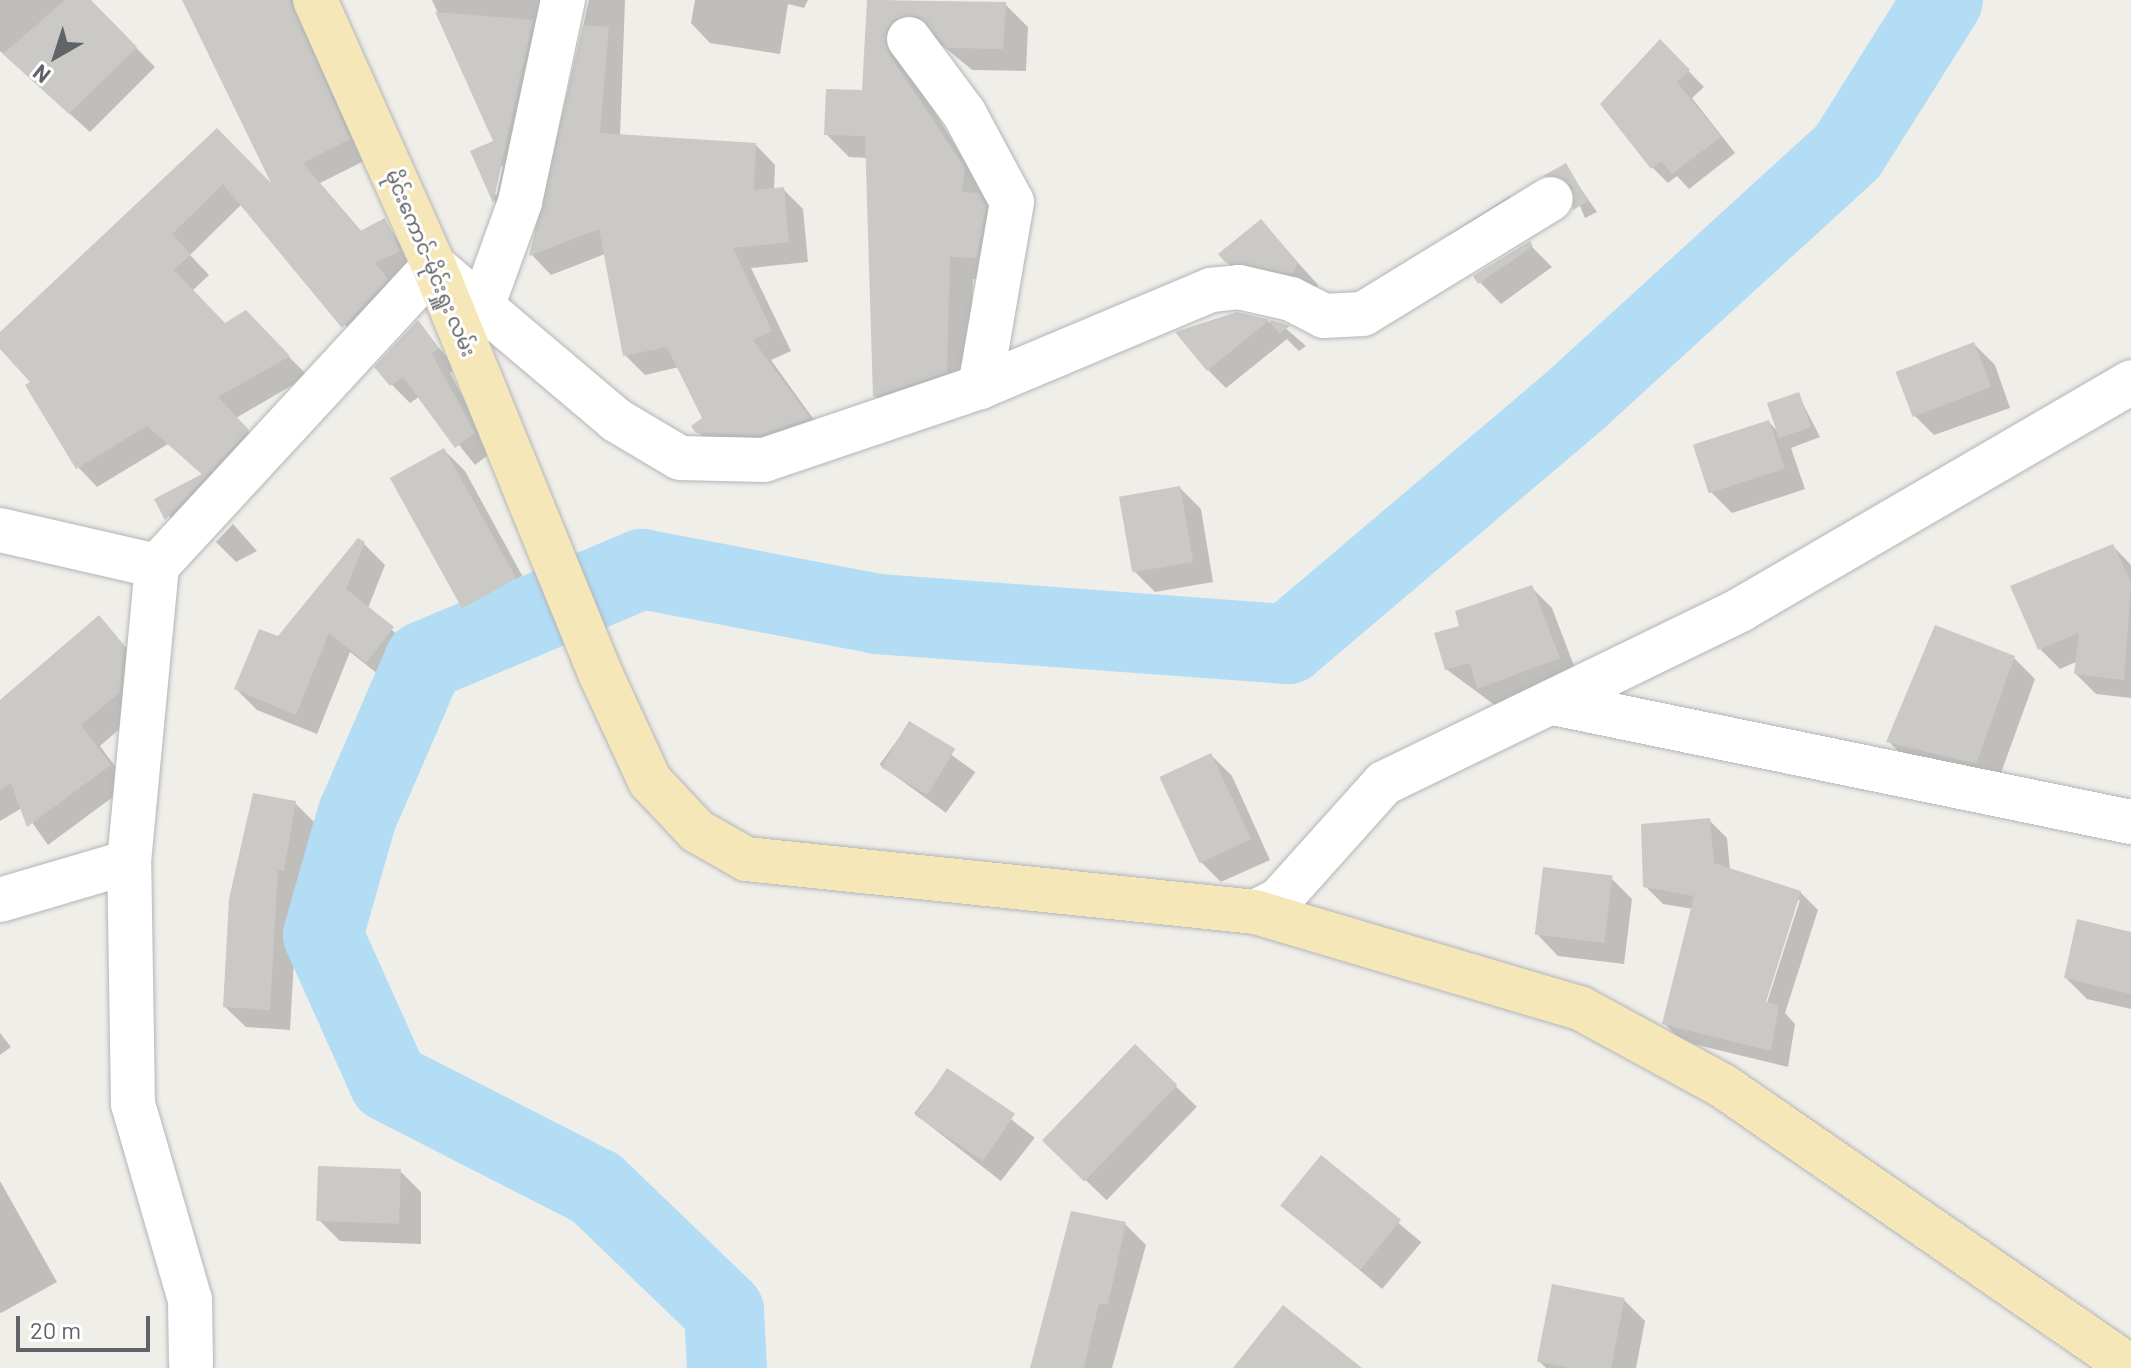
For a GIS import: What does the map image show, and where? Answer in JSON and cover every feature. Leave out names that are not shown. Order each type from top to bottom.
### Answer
[{"type":"main road","name":"မိုင်းကောင်-မိုင်းရှူး လမ်း","points":[[315,0],[434,266],[601,675],[650,781],[697,831],[746,859],[1255,912],[1580,1008],[1723,1086],[2131,1367]]},
{"type":"street","points":[[482,307],[520,202],[563,0]]},
{"type":"street","points":[[909,39],[964,113],[1012,202],[980,387]]},
{"type":"street","points":[[191,1364],[190,1300],[133,1104],[129,862],[157,566],[434,266],[616,420],[680,458],[764,460],[980,387],[1211,290],[1278,296],[1324,316],[1363,314],[1551,199]]},
{"type":"street","points":[[1255,912],[1279,900],[1384,783],[1558,704],[1740,610],[2131,382]]},
{"type":"street","points":[[0,530],[157,566]]},
{"type":"street","points":[[1558,704],[2131,822]]},
{"type":"street","points":[[2045,804],[2131,796]]},
{"type":"street","points":[[0,900],[129,862]]},
{"type":"building","points":[[65,0],[91,0],[137,47],[69,114],[3,54]]},
{"type":"building","points":[[182,0],[290,0],[350,139],[303,163],[360,231],[385,218],[400,251],[375,263],[388,279],[342,328],[223,184],[172,234],[191,254],[174,270],[225,323],[246,310],[290,356],[218,397],[249,430],[165,520],[154,499],[202,474],[147,426],[76,469],[25,385],[30,382],[0,349],[0,332],[217,128],[271,183]]},
{"type":"building","points":[[867,0],[1006,2],[1003,49],[947,48],[918,16],[895,19],[886,30],[889,54],[965,168],[962,192],[979,193],[986,206],[977,258],[950,257],[947,372],[873,397],[865,136],[824,135],[826,89],[862,90]]},
{"type":"building","points":[[435,12],[533,20],[493,203],[470,151],[493,141]]},
{"type":"building","points":[[583,25],[609,27],[600,133],[756,143],[754,190],[784,187],[789,242],[733,248],[772,331],[753,340],[810,418],[760,435],[696,433],[691,426],[702,418],[667,347],[623,356],[599,229],[529,256]]},
{"type":"building","points":[[1660,39],[1690,70],[1677,82],[1721,137],[1672,174],[1661,161],[1651,169],[1600,104]]},
{"type":"building","points":[[1566,163],[1588,201],[1573,210],[1572,185],[1543,176]]},
{"type":"building","points":[[1261,219],[1298,263],[1292,274],[1226,263],[1218,254]]},
{"type":"building","points":[[1530,241],[1533,246],[1478,284],[1473,276]]},
{"type":"building","points":[[1237,312],[1282,323],[1290,326],[1279,334],[1269,320],[1207,371],[1175,332]]},
{"type":"building","points":[[418,320],[439,348],[432,354],[475,433],[455,448],[403,377],[390,386],[374,367]]},
{"type":"building","points":[[1974,342],[1991,387],[1913,417],[1896,372]]},
{"type":"building","points":[[1799,392],[1811,427],[1779,438],[1767,403]]},
{"type":"building","points":[[1769,420],[1785,469],[1709,493],[1693,445]]},
{"type":"building","points":[[444,448],[516,578],[462,608],[390,478]]},
{"type":"building","points":[[1180,486],[1193,562],[1132,573],[1119,497]]},
{"type":"building","points":[[358,538],[365,542],[346,589],[394,627],[366,663],[329,633],[296,715],[234,689],[259,629],[278,636]]},
{"type":"building","points":[[2113,544],[2131,582],[2124,680],[2074,674],[2079,633],[2038,650],[2010,586]]},
{"type":"building","points":[[1532,585],[1560,658],[1477,689],[1470,663],[1445,670],[1434,633],[1459,626],[1455,611]]},
{"type":"building","points":[[99,615],[124,645],[120,692],[81,725],[111,765],[27,827],[11,783],[0,790],[0,700]]},
{"type":"building","points":[[1935,625],[2015,656],[1976,764],[1886,742]]},
{"type":"building","points":[[909,721],[955,749],[927,795],[881,767]]},
{"type":"building","points":[[1211,753],[1251,839],[1199,863],[1159,777]]},
{"type":"building","points":[[253,793],[296,801],[284,871],[278,870],[270,1010],[223,1007],[229,899]]},
{"type":"building","points":[[1710,818],[1714,863],[1801,891],[1766,1002],[1779,1005],[1771,1051],[1662,1024],[1694,896],[1643,887],[1641,824]]},
{"type":"building","points":[[1543,867],[1612,876],[1604,943],[1535,934]]},
{"type":"building","points":[[2077,919],[2131,932],[2131,994],[2064,978]]},
{"type":"building","points":[[1135,1044],[1177,1085],[1084,1181],[1042,1140]]},
{"type":"building","points":[[947,1068],[1015,1114],[983,1161],[915,1115]]},
{"type":"building","points":[[1321,1155],[1401,1220],[1360,1270],[1280,1206]]},
{"type":"building","points":[[318,1166],[401,1169],[399,1224],[316,1221]]},
{"type":"building","points":[[1071,1211],[1126,1222],[1108,1305],[1099,1303],[1084,1368],[1030,1368]]},
{"type":"building","points":[[1552,1284],[1625,1298],[1611,1368],[1570,1368],[1537,1362]]},
{"type":"building","points":[[1283,1305],[1362,1368],[1233,1368]]},
{"type":"waterway","points":[[727,1368],[724,1311],[596,1188],[389,1082],[323,935],[357,816],[424,661],[642,569],[877,614],[1288,644],[1580,396],[1848,151],[1943,0]]}]
